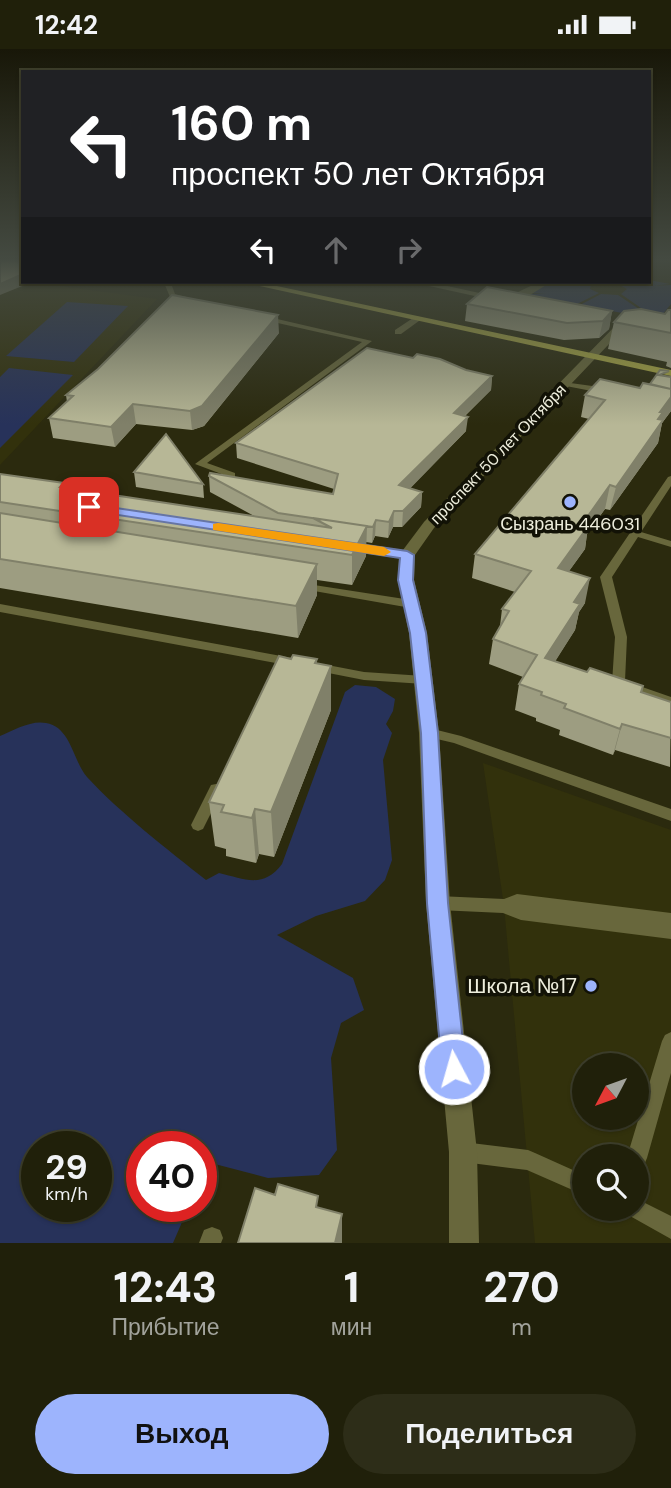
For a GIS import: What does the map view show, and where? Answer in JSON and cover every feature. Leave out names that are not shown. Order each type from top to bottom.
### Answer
[{"type":"main road","points":[[398,314],[671,373]]},
{"type":"street","name":"проспект 50 лет Октября","points":[[407,555],[429,525],[593,356],[630,325],[612,321]]},
{"type":"street","points":[[324,543],[407,555],[405,580],[424,680],[429,733],[438,903],[463,1152],[464,1243]]},
{"type":"lane","points":[[232,475],[200,464],[368,341],[253,314]]},
{"type":"lane","points":[[398,332],[419,318]]},
{"type":"lane","points":[[566,384],[612,392]]},
{"type":"lane","points":[[671,479],[606,577],[621,637],[618,683],[671,702]]},
{"type":"lane","points":[[637,534],[671,544]]},
{"type":"lane","points":[[290,584],[411,604]]},
{"type":"lane","points":[[0,608],[276,665],[424,680]]},
{"type":"lane","points":[[429,733],[456,739],[671,815]]},
{"type":"lane","points":[[198,825],[221,778]]},
{"type":"lane","points":[[503,907],[517,901],[671,921]]},
{"type":"lane","points":[[438,903],[503,907],[521,913],[671,932]]},
{"type":"lane","points":[[641,1144],[671,1041]]},
{"type":"lane","points":[[463,1152],[528,1160],[572,1180]]},
{"type":"lane","points":[[649,1216],[671,1228]]},
{"type":"shaded area","points":[[0,314],[143,314],[0,465]]},
{"type":"shaded area","points":[[54,314],[121,314],[74,362],[6,356]]},
{"type":"shaded area","points":[[626,314],[646,314],[654,319]]},
{"type":"shaded area","points":[[649,314],[663,314],[658,320]]},
{"type":"shaded area","points":[[9,368],[73,375],[0,448],[0,377]]},
{"type":"shaded area","points":[[355,685],[376,687],[395,699],[393,711],[386,724],[392,733],[383,760],[392,860],[385,880],[365,901],[316,916],[277,935],[353,978],[364,1010],[341,1023],[331,1058],[337,1150],[319,1175],[268,1178],[217,1165],[217,1131],[126,1131],[126,1222],[182,1222],[173,1243],[0,1243],[0,736],[34,723],[54,726],[66,738],[87,777],[144,830],[206,880],[219,873],[245,879],[261,879],[275,872],[282,864],[345,692]]},
{"type":"shaded area","name":"Школа №17","points":[[483,763],[671,830],[671,1243],[535,1243],[504,906]]},
{"type":"building","points":[[153,314],[278,315],[202,406],[190,411],[133,404],[111,427],[49,418],[73,396],[66,395],[98,369]]},
{"type":"building","points":[[518,314],[610,314],[603,321],[567,323]]},
{"type":"building","points":[[622,314],[671,314],[671,333],[614,322]]},
{"type":"building","points":[[367,348],[413,358],[417,354],[440,359],[466,370],[492,376],[454,413],[468,417],[399,485],[422,492],[403,511],[394,511],[389,522],[376,520],[373,527],[278,513],[209,476],[210,473],[333,494],[338,474],[236,443]]},
{"type":"building","points":[[660,370],[669,371],[659,375],[671,377],[671,389],[650,384]]},
{"type":"building","points":[[600,379],[640,388],[643,383],[671,389],[671,397],[660,412],[663,412],[658,419],[663,420],[616,487],[610,485],[583,523],[589,525],[558,568],[590,578],[574,602],[580,604],[545,658],[587,672],[590,668],[643,686],[641,692],[671,702],[671,738],[622,724],[620,729],[564,708],[566,704],[519,684],[537,655],[493,639],[509,611],[502,609],[531,571],[475,554],[605,400],[585,395]]},
{"type":"building","points":[[166,434],[203,484],[134,472]]},
{"type":"building","points":[[0,474],[64,483],[60,487],[332,528],[313,518],[367,526],[352,555],[0,502]]},
{"type":"building","points":[[0,513],[317,564],[296,606],[0,559]]},
{"type":"building","points":[[293,655],[317,659],[315,663],[331,666],[271,812],[255,809],[252,818],[221,812],[224,805],[209,802],[279,656],[291,659]]},
{"type":"building","points":[[278,1184],[318,1196],[316,1207],[342,1214],[335,1243],[238,1243],[255,1188],[275,1195]]},
{"type":"slow traffic","points":[[218,527],[384,552]]},
{"type":"place","name":"Сызрань 446031","points":[[570,502]]},
{"type":"place","name":"Школа №17","points":[[591,986]]},
{"type":"route","points":[[89,507],[407,555],[405,580],[418,633],[429,733],[438,903],[454,1069]]}]
